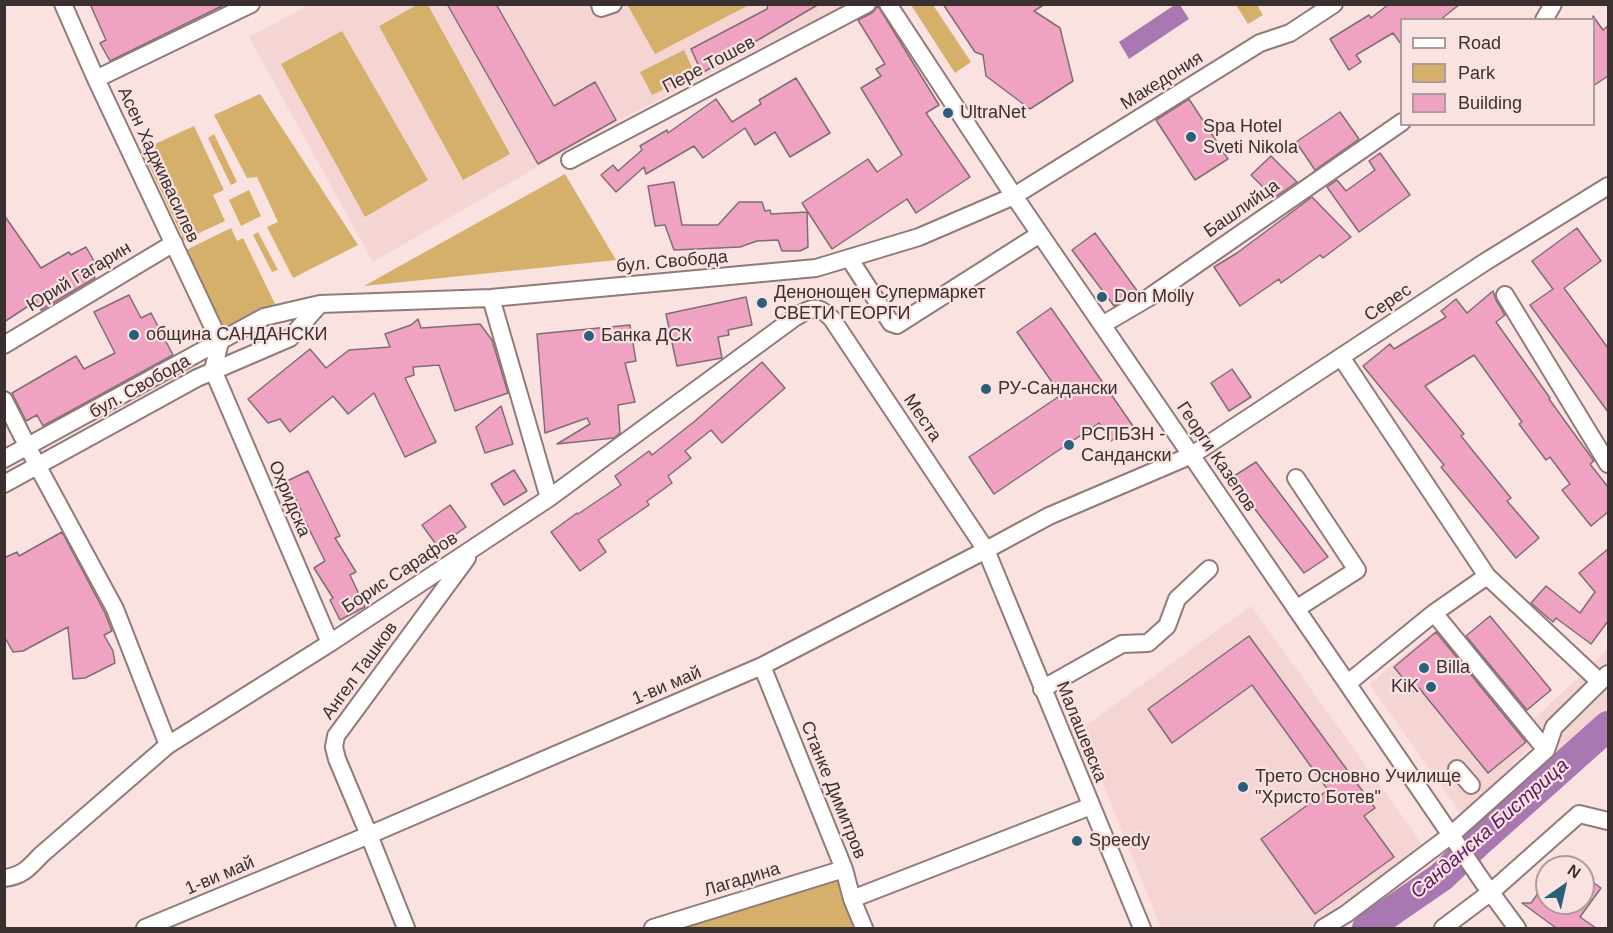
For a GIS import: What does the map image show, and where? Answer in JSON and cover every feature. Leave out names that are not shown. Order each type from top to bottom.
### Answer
[{"type":"street","name":"Асен Хадживасилев","points":[[63,4],[96,80],[220,342]]},
{"type":"street","points":[[96,80],[251,4]]},
{"type":"street","points":[[600,4],[601,8],[613,4]]},
{"type":"street","name":"Пере Тошев","points":[[570,160],[867,4]]},
{"type":"street","name":"Георги Казепов","points":[[888,4],[1014,196],[1517,928]]},
{"type":"street","name":"Македония","points":[[1014,196],[1260,43],[1290,33],[1334,4]]},
{"type":"street","points":[[1545,18],[1553,4]]},
{"type":"street","name":"Башлийца","points":[[1102,325],[1148,298],[1400,123]]},
{"type":"street","name":"Серес","points":[[1192,455],[1485,262],[1608,186]]},
{"type":"street","name":"бул. Свобода","points":[[4,459],[264,316],[320,304],[490,298],[816,268],[919,237],[1014,196]]},
{"type":"street","points":[[849,258],[891,323],[897,325],[1040,234]]},
{"type":"street","name":"Юрий Гагарин","points":[[4,345],[174,243]]},
{"type":"street","points":[[1504,296],[1608,464]]},
{"type":"street","points":[[490,298],[549,498]]},
{"type":"street","name":"бул. Свобода","points":[[4,484],[213,370],[290,338],[320,304]]},
{"type":"street","name":"Борис Сарафов","points":[[4,878],[15,877],[28,869],[41,855],[168,745],[330,643],[549,498],[794,318],[811,308],[823,309]]},
{"type":"street","name":"Места","points":[[823,309],[832,319],[986,550]]},
{"type":"street","points":[[213,370],[220,342]]},
{"type":"street","points":[[1323,928],[1346,914],[1451,835],[1546,750],[1554,728],[1604,678],[1487,576],[1341,357]]},
{"type":"street","name":"Охридска","points":[[213,370],[330,643]]},
{"type":"street","points":[[4,400],[115,609],[168,745]]},
{"type":"street","name":"1-ви май","points":[[146,928],[762,666],[1049,516],[1192,455]]},
{"type":"street","points":[[1296,478],[1357,570],[1296,609]]},
{"type":"street","name":"Ангел Ташков","points":[[406,928],[336,759],[334,747],[336,736],[472,550]]},
{"type":"street","name":"Малашевска","points":[[986,550],[1142,928]]},
{"type":"street","points":[[1042,689],[1122,644],[1148,642],[1167,626],[1177,599],[1209,569]]},
{"type":"street","points":[[1348,683],[1434,613],[1487,576]]},
{"type":"street","points":[[1434,613],[1546,750]]},
{"type":"street","name":"Станке Димитров","points":[[762,666],[844,869],[852,899],[864,928]]},
{"type":"street","points":[[1457,769],[1471,785]]},
{"type":"street","points":[[852,899],[1091,806]]},
{"type":"street","points":[[1443,928],[1487,887],[1579,814],[1608,821]]},
{"type":"street","name":"Лагадина","points":[[653,928],[844,869]]},
{"type":"shaded area","points":[[1176,4],[1180,5],[1189,19],[1129,59],[1119,42]]},
{"type":"shaded area","points":[[309,5],[843,5],[608,126],[373,262],[249,37]]},
{"type":"shaded area","name":"Трето Основно Училище \"Христо Ботев\"","points":[[1251,606],[1423,845],[1309,928],[1161,928],[1081,729]]},
{"type":"shaded area","points":[[1440,626],[1535,743],[1462,815],[1369,684]]},
{"type":"shaded area","points":[[1608,649],[1608,711],[1559,756],[1531,722]]},
{"type":"green space","points":[[631,4],[749,5],[655,54],[628,6]]},
{"type":"green space","points":[[417,5],[428,5],[510,154],[463,180],[379,26]]},
{"type":"green space","points":[[911,5],[933,5],[971,62],[955,73]]},
{"type":"green space","points":[[1236,5],[1257,5],[1263,15],[1248,24]]},
{"type":"green space","points":[[342,31],[428,180],[365,217],[281,64]]},
{"type":"green space","points":[[684,50],[695,74],[652,95],[640,72]]},
{"type":"green space","points":[[260,94],[358,245],[293,278],[267,227],[278,222],[257,177],[247,178],[214,115]]},
{"type":"green space","points":[[194,126],[224,190],[213,195],[225,221],[184,240],[142,150]]},
{"type":"green space","points":[[214,134],[237,182],[231,185],[208,138]]},
{"type":"green space","points":[[565,174],[616,260],[364,286]]},
{"type":"green space","points":[[249,190],[261,216],[241,226],[229,200]]},
{"type":"green space","points":[[231,228],[237,241],[243,238],[275,304],[224,328],[186,250]]},
{"type":"green space","points":[[258,232],[278,270],[272,272],[253,235]]},
{"type":"green space","points":[[837,877],[853,928],[670,928]]},
{"type":"building","points":[[90,4],[226,4],[110,61],[100,43],[106,40]]},
{"type":"building","points":[[447,4],[496,4],[554,106],[595,82],[616,120],[538,164]]},
{"type":"building","points":[[768,4],[819,4],[702,73],[691,49],[767,9]]},
{"type":"building","points":[[943,4],[1045,4],[1034,11],[1060,28],[1073,81],[1030,109],[986,76],[983,55],[975,52]]},
{"type":"building","points":[[1389,4],[1460,4],[1442,18],[1400,18],[1400,43],[1393,33],[1356,55],[1361,62],[1349,70],[1330,39],[1369,15],[1371,18]]},
{"type":"building","points":[[878,6],[939,105],[926,113],[970,177],[916,213],[907,199],[832,249],[802,203],[868,159],[877,172],[902,155],[861,88],[881,76],[876,69],[885,64],[858,20],[872,13]]},
{"type":"building","points":[[1595,19],[1603,30],[1608,26],[1608,76],[1595,85]]},
{"type":"building","points":[[796,78],[830,133],[790,157],[775,132],[755,145],[745,128],[703,158],[694,146],[646,174],[644,167],[616,192],[601,175],[613,165],[618,171],[642,150],[640,146],[667,130],[668,133],[716,99],[732,122],[761,104],[759,100]]},
{"type":"building","name":"Spa Hotel Sveti Nikola","points":[[1189,99],[1228,159],[1195,180],[1156,120]]},
{"type":"building","points":[[1340,112],[1359,139],[1315,170],[1296,142]]},
{"type":"building","points":[[1380,153],[1410,195],[1359,232],[1327,187],[1337,180],[1346,191],[1375,170],[1369,161]]},
{"type":"building","points":[[1271,156],[1297,182],[1274,198],[1251,175]]},
{"type":"building","points":[[674,182],[682,225],[718,225],[739,202],[762,202],[765,211],[770,210],[771,214],[807,212],[808,247],[800,251],[782,251],[778,240],[757,241],[740,247],[674,250],[665,225],[655,226],[648,186]]},
{"type":"building","points":[[1312,197],[1351,237],[1323,258],[1320,255],[1281,283],[1279,279],[1240,306],[1214,267],[1237,253]]},
{"type":"building","points":[[4,215],[41,268],[69,252],[71,255],[86,247],[98,268],[92,272],[95,278],[41,310],[36,301],[4,322]]},
{"type":"building","points":[[1577,228],[1601,261],[1564,288],[1608,348],[1608,412],[1530,305],[1553,289],[1532,261]]},
{"type":"building","points":[[1095,233],[1138,292],[1114,306],[1072,250]]},
{"type":"building","points":[[1493,291],[1505,315],[1496,322],[1594,461],[1590,464],[1608,487],[1608,512],[1591,526],[1562,490],[1570,484],[1550,457],[1546,460],[1519,424],[1522,422],[1474,355],[1425,386],[1464,434],[1461,436],[1511,498],[1507,501],[1539,538],[1516,558],[1441,467],[1444,465],[1363,366],[1390,344],[1394,349],[1446,317],[1441,311],[1456,299],[1467,313]]},
{"type":"building","points":[[129,295],[141,318],[151,313],[173,355],[43,426],[37,415],[26,421],[12,393],[76,356],[84,369],[115,353],[94,312]]},
{"type":"building","points":[[746,297],[752,325],[728,330],[729,335],[718,337],[722,358],[677,366],[666,314]]},
{"type":"building","points":[[1051,308],[1133,426],[1111,441],[1099,423],[994,494],[969,457],[1061,395],[1017,332]]},
{"type":"building","points":[[418,319],[421,328],[480,324],[492,340],[508,393],[455,411],[439,365],[413,367],[414,375],[405,378],[436,442],[405,457],[374,393],[348,414],[333,396],[290,432],[280,419],[268,423],[248,399],[310,349],[326,368],[349,350],[390,347],[385,334],[411,325]]},
{"type":"building","points":[[630,325],[636,361],[625,363],[635,402],[618,405],[620,433],[614,438],[557,444],[590,424],[587,418],[545,433],[537,334]]},
{"type":"building","points":[[762,362],[785,388],[722,443],[711,430],[685,451],[691,458],[668,476],[672,483],[647,501],[649,505],[598,540],[606,552],[580,571],[551,532],[621,485],[615,476],[649,451],[652,455]]},
{"type":"building","points":[[1232,369],[1251,397],[1229,411],[1211,383]]},
{"type":"building","points":[[501,406],[513,444],[485,453],[476,427]]},
{"type":"building","points":[[1256,462],[1328,557],[1304,573],[1231,478]]},
{"type":"building","points":[[514,470],[527,491],[504,505],[491,484]]},
{"type":"building","points":[[308,471],[340,536],[335,538],[356,572],[350,575],[365,607],[340,620],[330,600],[333,598],[314,568],[325,561],[287,481]]},
{"type":"building","points":[[450,505],[466,527],[438,547],[422,525]]},
{"type":"building","points":[[62,532],[105,613],[112,631],[104,635],[113,651],[115,663],[85,678],[73,679],[68,627],[23,651],[13,652],[4,636],[4,558],[17,552],[19,556]]},
{"type":"building","points":[[1608,549],[1608,621],[1591,644],[1556,618],[1553,622],[1531,603],[1546,586],[1580,613],[1595,592],[1579,573]]},
{"type":"building","points":[[1490,616],[1551,690],[1527,710],[1466,636]]},
{"type":"building","points":[[1436,632],[1526,742],[1488,773],[1419,688],[1414,692],[1394,667]]},
{"type":"building","points":[[1249,636],[1375,808],[1364,816],[1394,857],[1315,914],[1261,839],[1328,790],[1252,685],[1172,743],[1148,709]]},
{"type":"building","points":[[1595,884],[1601,888],[1595,896]]},
{"type":"building","points":[[1535,898],[1535,913],[1522,903],[1531,903]]},
{"type":"building","points":[[1538,915],[1581,915],[1580,917],[1596,928],[1556,928]]},
{"type":"waterway","name":"Санданска Бистрица","points":[[1367,928],[1441,877],[1608,726]]},
{"type":"place","name":"UltraNet","points":[[948,113]]},
{"type":"place","name":"Spa Hotel Sveti Nikola","points":[[1191,137]]},
{"type":"place","name":"Don Molly","points":[[1102,297]]},
{"type":"place","name":"Денонощен Супермаркет СВЕТИ ГЕОРГИ","points":[[762,303]]},
{"type":"place","name":"община САНДАНСКИ","points":[[134,335]]},
{"type":"place","name":"Банка ДСК","points":[[589,336]]},
{"type":"place","name":"РУ-Сандански","points":[[986,389]]},
{"type":"place","name":"РСПБЗН - Сандански","points":[[1069,445]]},
{"type":"place","name":"Billa","points":[[1424,668]]},
{"type":"place","name":"KiK","points":[[1431,687]]},
{"type":"place","name":"Трето Основно Училище \"Христо Ботев\"","points":[[1243,787]]},
{"type":"place","name":"Speedy","points":[[1077,841]]}]
